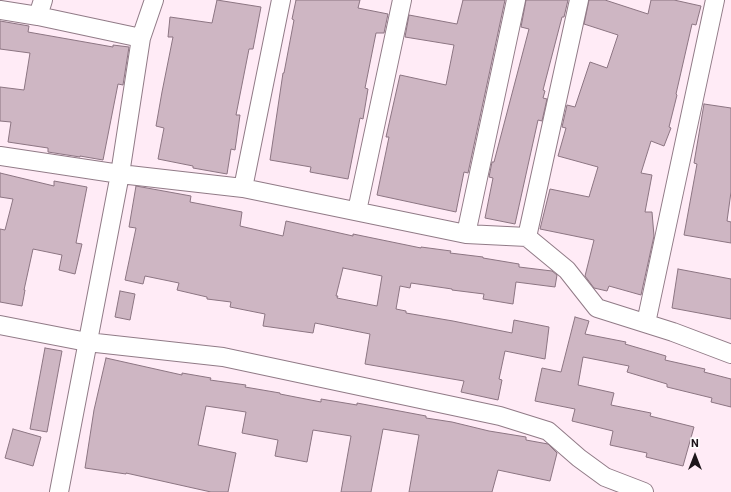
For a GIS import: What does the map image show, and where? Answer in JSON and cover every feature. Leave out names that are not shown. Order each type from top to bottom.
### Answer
[{"type":"street","points":[[59,492],[120,174],[141,38],[154,0]]},
{"type":"street","points":[[243,188],[281,0]]},
{"type":"street","points":[[357,211],[402,0]]},
{"type":"street","points":[[466,234],[516,0]]},
{"type":"street","points":[[527,237],[579,0]]},
{"type":"street","points":[[646,323],[715,0]]},
{"type":"street","points":[[0,10],[40,8],[141,38]]},
{"type":"street","points":[[0,156],[120,174],[243,188],[466,234],[527,237],[567,270],[597,308],[673,332],[731,354]]},
{"type":"street","points":[[0,325],[87,342],[223,357],[500,416],[548,431],[579,458],[605,477],[644,492]]},
{"type":"building","points":[[217,0],[261,7],[253,49],[249,49],[236,115],[240,115],[235,150],[231,149],[227,174],[193,168],[193,166],[158,159],[164,128],[156,126],[173,37],[168,37],[170,17],[212,23]]},
{"type":"building","points":[[296,0],[360,0],[358,8],[388,14],[384,33],[376,33],[365,88],[368,89],[363,119],[360,118],[348,179],[310,172],[311,167],[270,160],[283,73],[294,20],[292,19]]},
{"type":"building","points":[[463,0],[505,0],[468,173],[464,172],[456,212],[377,195],[389,137],[386,137],[400,75],[446,85],[454,45],[405,37],[409,15],[457,24]]},
{"type":"building","points":[[526,0],[568,0],[564,17],[562,17],[543,90],[545,91],[543,98],[547,99],[542,121],[538,120],[515,224],[485,218],[493,178],[489,177],[492,162],[494,162],[529,29],[521,27]]},
{"type":"building","points":[[589,0],[605,0],[648,14],[651,0],[674,0],[701,6],[696,25],[692,24],[669,127],[671,128],[664,146],[651,141],[641,173],[652,175],[645,212],[652,212],[654,236],[641,295],[609,286],[607,291],[594,288],[585,276],[594,240],[540,229],[550,189],[589,197],[598,167],[558,156],[566,128],[562,127],[567,105],[575,107],[590,62],[607,68],[618,35],[584,24]]},
{"type":"building","points":[[0,21],[29,26],[28,32],[113,47],[113,45],[129,47],[123,85],[118,84],[103,160],[48,152],[48,148],[8,142],[11,122],[0,121],[0,87],[24,90],[30,53],[0,49]]},
{"type":"building","points":[[704,104],[731,108],[731,192],[727,221],[731,222],[731,243],[684,235],[697,164],[694,163]]},
{"type":"building","points":[[0,173],[54,186],[54,181],[87,187],[76,243],[82,244],[75,274],[59,270],[62,255],[33,249],[22,306],[0,302],[0,229],[5,230],[13,199],[0,197]]},
{"type":"building","points":[[136,186],[191,196],[190,202],[242,212],[240,226],[283,236],[286,221],[353,236],[353,234],[421,248],[451,251],[450,253],[483,257],[519,264],[519,267],[552,271],[557,275],[555,287],[516,282],[513,304],[483,299],[484,294],[411,283],[410,288],[400,286],[396,309],[406,311],[406,313],[512,333],[514,320],[549,327],[545,359],[505,351],[499,379],[502,380],[498,400],[461,392],[464,381],[365,364],[370,334],[315,323],[313,333],[263,326],[265,314],[230,307],[231,302],[207,299],[207,297],[177,290],[179,283],[145,276],[143,284],[125,280],[136,228],[129,227]],"holes":[[[343,268],[382,276],[377,306],[337,298],[338,296],[336,296]]]},
{"type":"building","points":[[678,269],[731,279],[731,319],[672,308]]},
{"type":"building","points":[[120,291],[135,294],[130,320],[115,317]]},
{"type":"building","points":[[575,317],[589,321],[585,334],[626,342],[625,344],[666,356],[665,360],[705,369],[704,372],[731,379],[731,407],[711,402],[712,398],[667,387],[667,384],[627,372],[629,366],[583,357],[578,385],[614,393],[611,405],[651,413],[650,416],[694,427],[683,466],[646,457],[647,453],[610,445],[613,431],[572,421],[575,409],[535,401],[542,368],[561,372]]},
{"type":"building","points":[[45,348],[62,351],[47,432],[30,429]]},
{"type":"building","points":[[106,358],[182,375],[182,373],[211,378],[210,380],[246,385],[245,387],[321,402],[321,399],[357,405],[357,403],[426,416],[426,418],[452,422],[489,431],[526,437],[526,440],[548,444],[557,453],[550,481],[498,470],[492,492],[409,492],[419,435],[383,429],[371,492],[341,492],[351,436],[313,430],[307,462],[275,456],[278,440],[242,433],[246,412],[206,406],[198,445],[236,453],[228,492],[211,492],[126,473],[85,468],[94,410]]},
{"type":"building","points":[[13,429],[41,437],[33,466],[5,458]]}]
